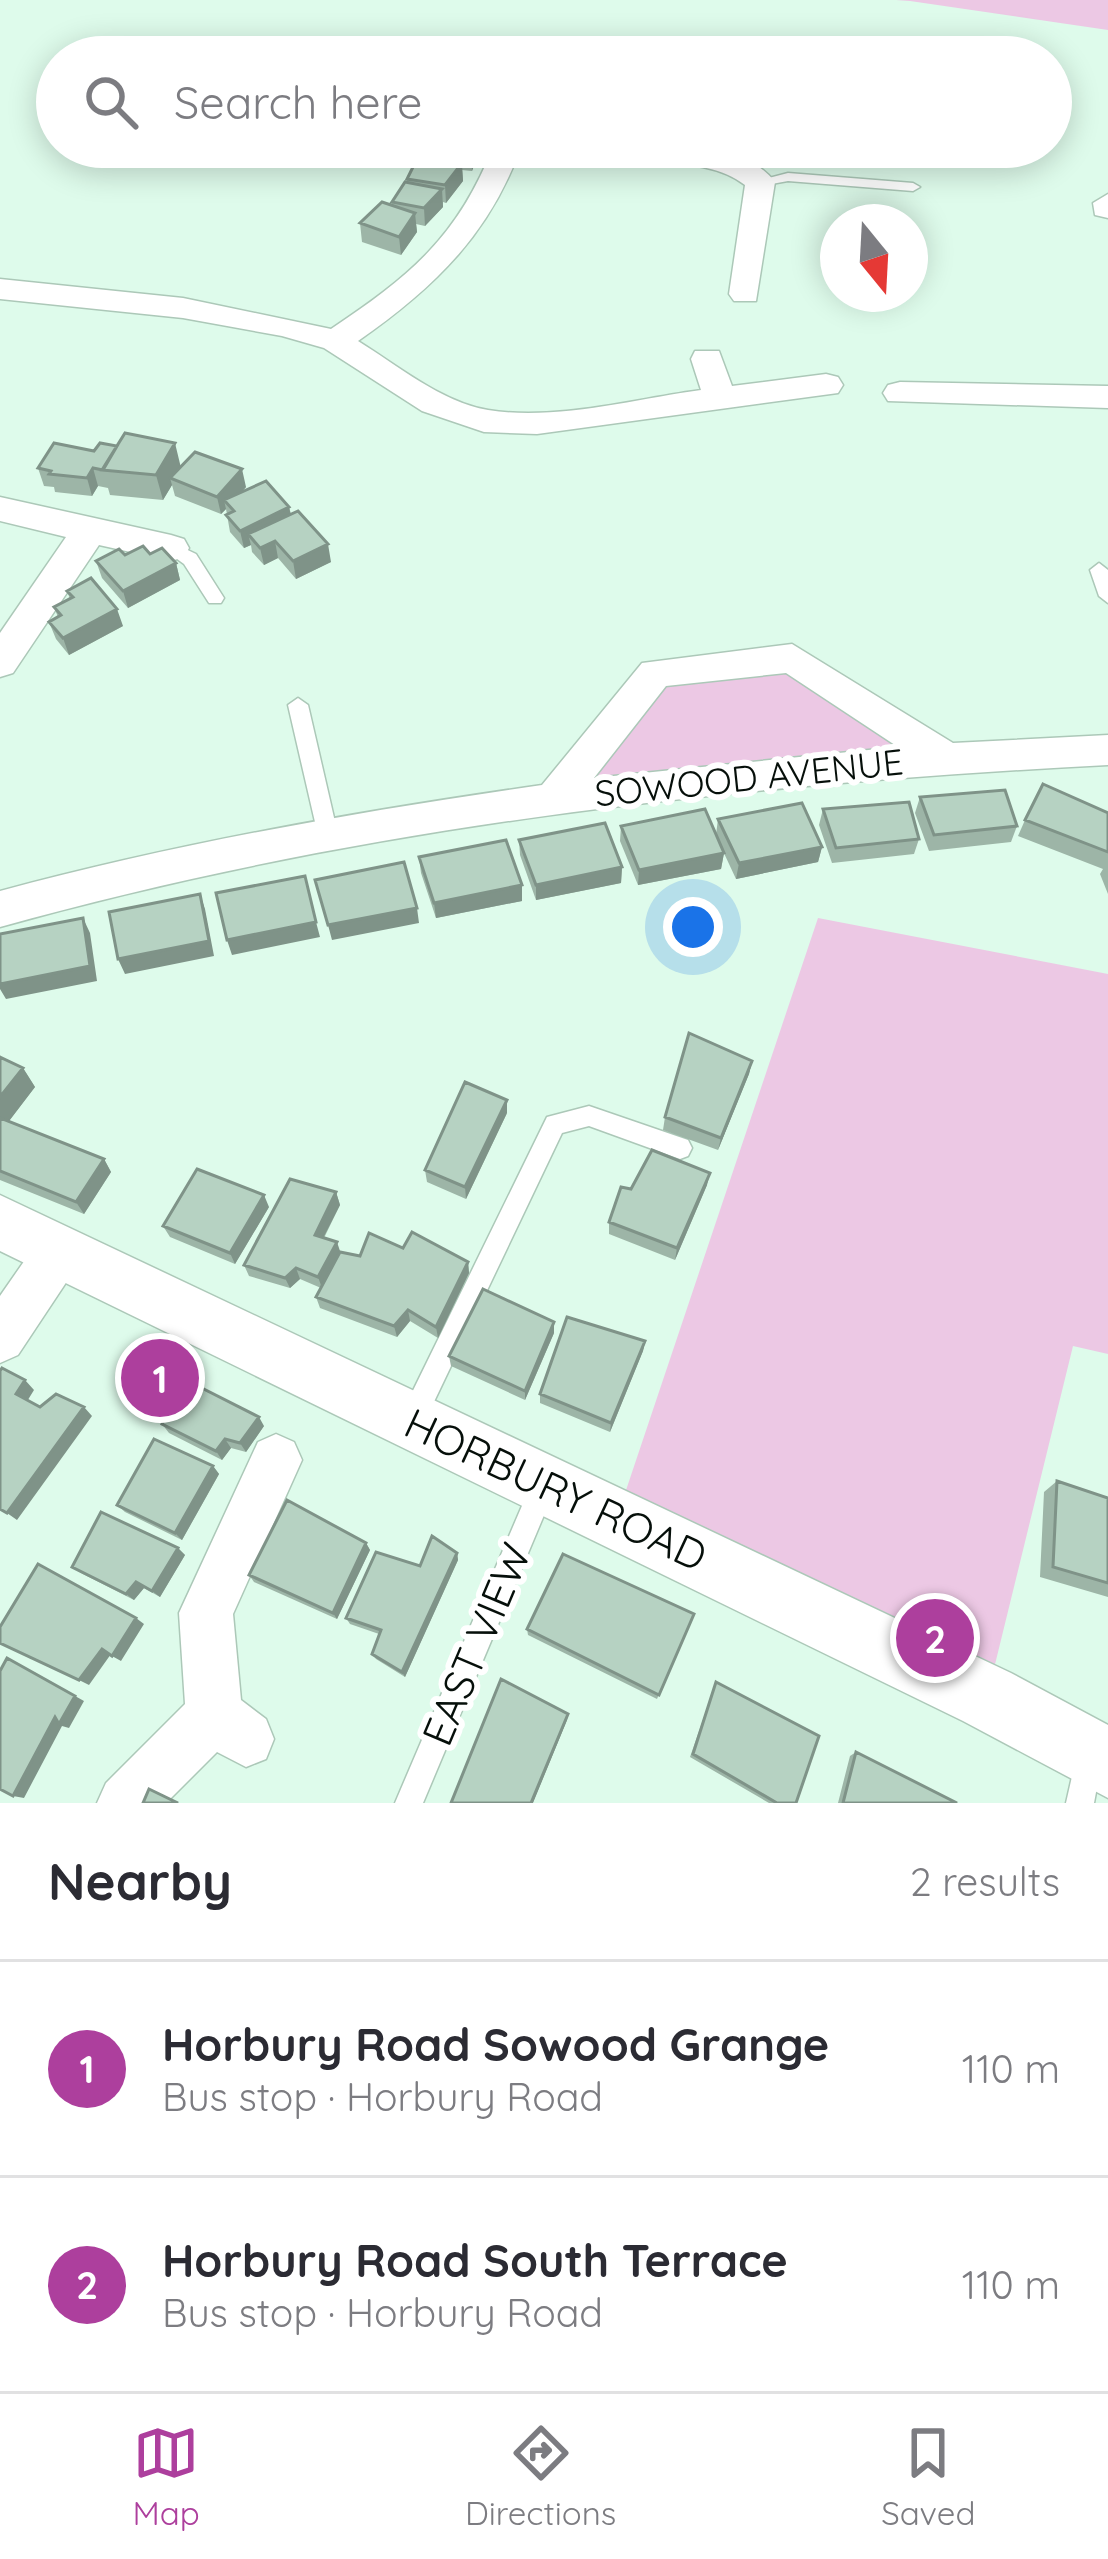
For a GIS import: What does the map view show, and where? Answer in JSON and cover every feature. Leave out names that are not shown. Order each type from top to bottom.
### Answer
[{"type":"street","points":[[335,341],[400,297],[458,247],[491,197],[500,168]]},
{"type":"street","points":[[744,168],[760,182],[745,294]]},
{"type":"street","points":[[0,289],[183,308],[285,326],[335,341],[434,403],[484,421],[537,423],[606,416],[719,396],[826,385]]},
{"type":"street","points":[[707,359],[719,396]]},
{"type":"street","points":[[900,393],[1108,397]]},
{"type":"street","points":[[0,509],[171,548]]},
{"type":"street","points":[[0,663],[90,530]]},
{"type":"street","name":"SOWOOD AVENUE","points":[[556,797],[655,674],[792,658],[943,757]]},
{"type":"street","name":"SOWOOD AVENUE","points":[[0,909],[180,865],[556,797],[943,757],[1108,750]]},
{"type":"street","name":"HORBURY ROAD","points":[[0,1222],[987,1697],[1098,1777]]},
{"type":"street","points":[[0,1338],[60,1250]]},
{"type":"street","points":[[126,1803],[230,1727],[206,1613],[275,1460]]},
{"type":"lane","points":[[760,182],[788,177],[914,187]]},
{"type":"lane","points":[[171,548],[190,559],[215,598]]},
{"type":"lane","points":[[1099,570],[1108,596]]},
{"type":"lane","points":[[298,705],[328,836]]},
{"type":"lane","points":[[411,1421],[555,1124],[589,1116],[680,1148]]},
{"type":"lane","name":"EAST VIEW","points":[[409,1803],[544,1485]]},
{"type":"shaded area","points":[[896,0],[1108,0],[1108,30],[910,1]]},
{"type":"shaded area","points":[[792,658],[943,757],[556,797],[655,673]]},
{"type":"shaded area","points":[[818,918],[1108,974],[1108,1354],[1073,1346],[987,1697],[616,1520]]},
{"type":"building","points":[[412,168],[458,168],[445,185],[407,179]]},
{"type":"building","points":[[405,182],[442,189],[424,208],[392,202]]},
{"type":"building","points":[[382,202],[415,213],[399,237],[360,223]]},
{"type":"building","points":[[125,433],[175,443],[156,475],[102,470]]},
{"type":"building","points":[[54,443],[94,451],[100,443],[117,446],[103,470],[93,468],[87,478],[49,474],[51,471],[38,468]]},
{"type":"building","points":[[195,452],[242,469],[217,497],[170,478]]},
{"type":"building","points":[[266,481],[289,507],[240,531],[226,515],[234,511],[224,500]]},
{"type":"building","points":[[298,511],[328,544],[293,561],[275,541],[260,548],[248,534]]},
{"type":"building","points":[[143,546],[150,554],[162,548],[176,563],[123,591],[96,561],[119,549],[125,555]]},
{"type":"building","points":[[91,578],[117,609],[63,638],[49,622],[61,615],[54,607],[73,597],[67,591]]},
{"type":"building","points":[[1043,784],[1108,813],[1108,852],[1025,820]]},
{"type":"building","points":[[1005,790],[1017,826],[934,835],[920,797]]},
{"type":"building","points":[[909,802],[919,839],[836,848],[823,809]]},
{"type":"building","points":[[802,803],[822,847],[739,863],[718,819]]},
{"type":"building","points":[[705,809],[724,853],[639,870],[621,826]]},
{"type":"building","points":[[605,823],[622,867],[536,885],[519,840]]},
{"type":"building","points":[[506,840],[522,885],[434,903],[419,857]]},
{"type":"building","points":[[404,862],[417,908],[328,925],[315,880]]},
{"type":"building","points":[[305,876],[316,922],[227,940],[216,893]]},
{"type":"building","points":[[200,894],[209,941],[118,959],[109,912]]},
{"type":"building","points":[[83,918],[90,966],[0,984],[0,934]]},
{"type":"building","points":[[689,1033],[752,1061],[721,1138],[665,1117]]},
{"type":"building","points":[[0,1057],[23,1068],[0,1097]]},
{"type":"building","points":[[465,1082],[507,1100],[465,1187],[425,1170]]},
{"type":"building","points":[[0,1118],[104,1159],[76,1202],[0,1171]]},
{"type":"building","points":[[652,1150],[710,1173],[677,1248],[609,1222],[621,1187],[631,1189]]},
{"type":"building","points":[[197,1169],[264,1195],[230,1253],[163,1226]]},
{"type":"building","points":[[290,1179],[336,1192],[315,1235],[337,1242],[318,1277],[296,1268],[285,1278],[244,1265]]},
{"type":"building","points":[[412,1232],[468,1262],[436,1327],[408,1310],[394,1326],[316,1297],[340,1252],[360,1256],[369,1233],[403,1248]]},
{"type":"building","points":[[483,1289],[554,1322],[525,1391],[449,1356]]},
{"type":"building","points":[[567,1317],[645,1341],[611,1423],[540,1394]]},
{"type":"building","points":[[2,1368],[25,1380],[16,1394],[40,1407],[56,1394],[84,1407],[7,1513],[0,1509]]},
{"type":"building","points":[[184,1379],[259,1417],[240,1443],[225,1439],[216,1451],[162,1424]]},
{"type":"building","points":[[154,1439],[213,1466],[175,1533],[117,1505]]},
{"type":"building","points":[[1057,1481],[1108,1498],[1108,1583],[1053,1567]]},
{"type":"building","points":[[287,1500],[366,1543],[333,1613],[249,1575]]},
{"type":"building","points":[[101,1512],[178,1548],[152,1591],[136,1582],[126,1594],[72,1567]]},
{"type":"building","points":[[432,1536],[457,1553],[402,1672],[372,1654],[381,1630],[346,1618],[376,1552],[420,1566]]},
{"type":"building","points":[[563,1554],[694,1614],[659,1695],[527,1629]]},
{"type":"building","points":[[38,1564],[136,1618],[112,1656],[102,1649],[79,1680],[0,1643],[0,1627]]},
{"type":"building","points":[[7,1658],[75,1696],[59,1724],[55,1717],[13,1796],[0,1789],[0,1671]]},
{"type":"building","points":[[501,1679],[568,1714],[531,1803],[451,1803]]},
{"type":"building","points":[[716,1682],[819,1736],[796,1803],[777,1803],[693,1754]]},
{"type":"building","points":[[856,1752],[957,1803],[843,1803]]},
{"type":"building","points":[[149,1789],[178,1803],[143,1803]]},
{"type":"place","name":"Horbury Road Sowood Grange","points":[[160,1378]]},
{"type":"place","name":"Horbury Road South Terrace","points":[[935,1638]]}]
